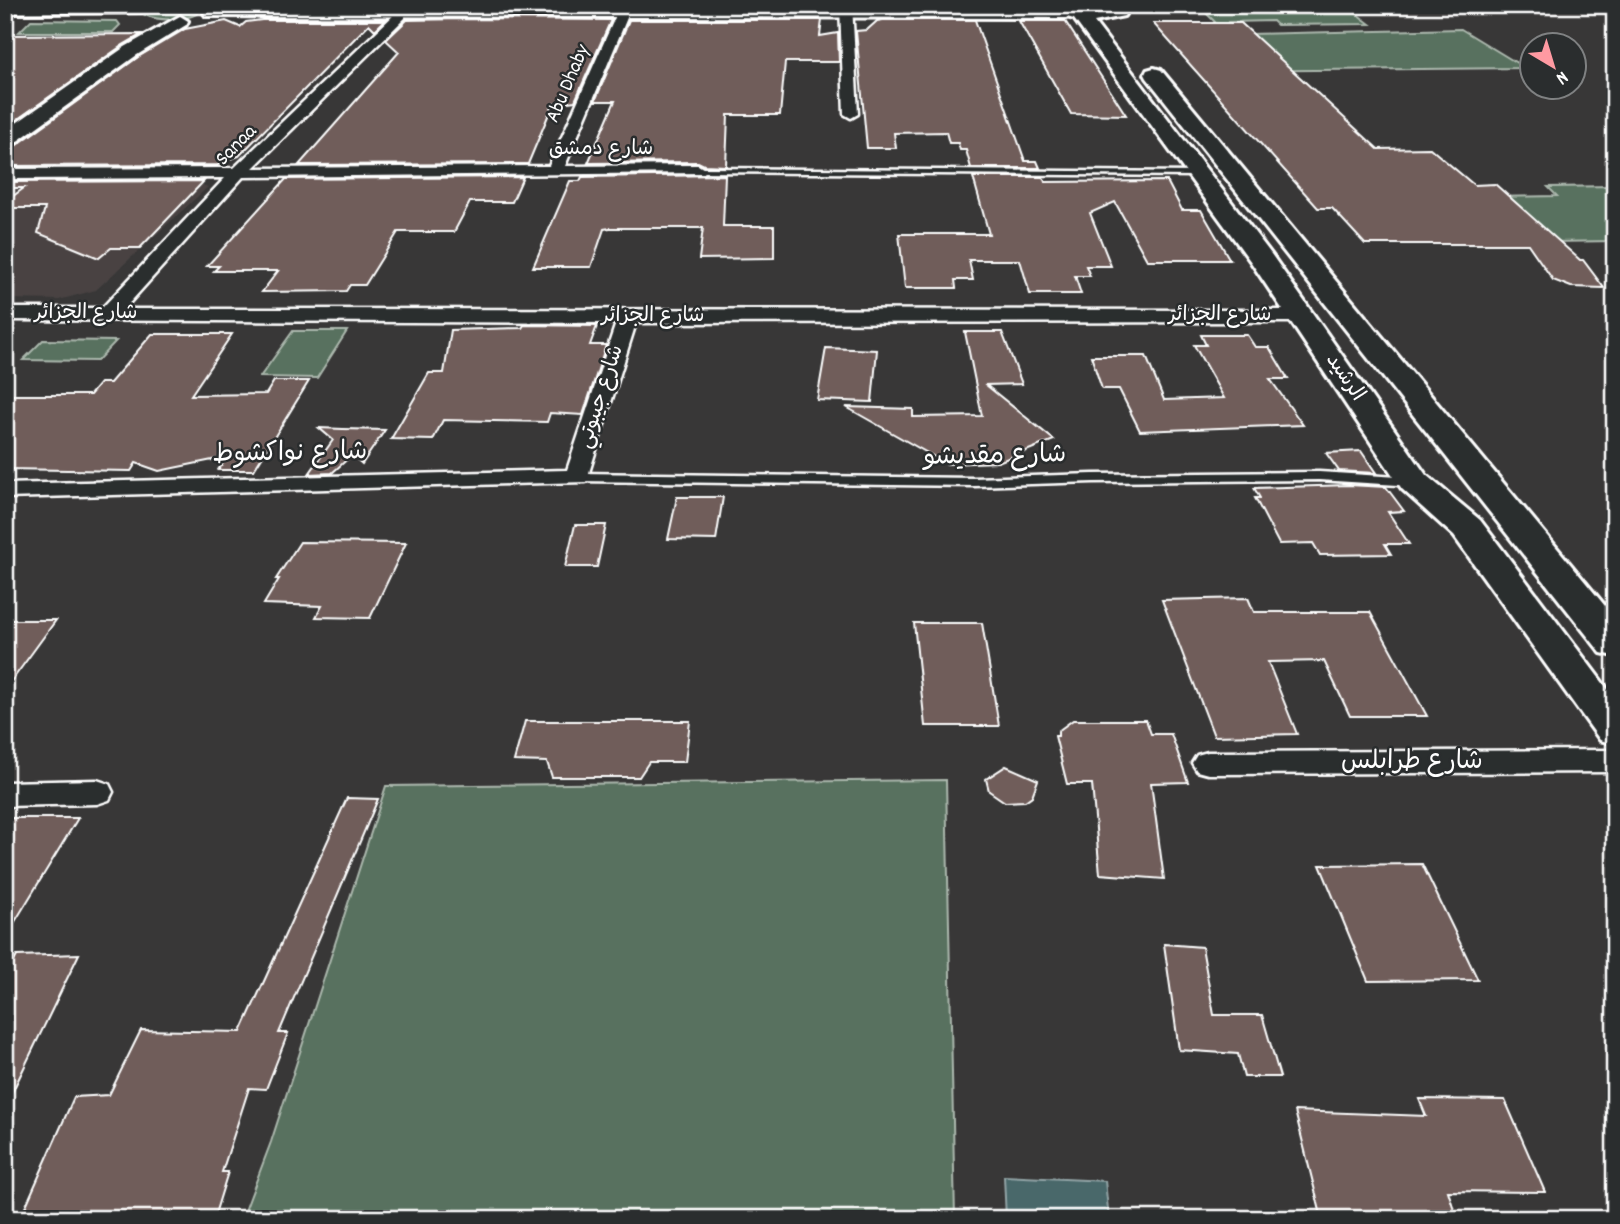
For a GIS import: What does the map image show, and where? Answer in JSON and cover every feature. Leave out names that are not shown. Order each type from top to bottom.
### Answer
[{"type":"main road","points":[[5,8],[148,12],[180,21]]},
{"type":"main road","points":[[5,141],[131,51],[180,21],[214,9],[1082,11]]},
{"type":"main road","name":"الرشيد","points":[[1082,11],[1196,174],[1214,193],[1301,316],[1414,482],[1467,528],[1615,730]]},
{"type":"main road","name":"الرشيد","points":[[1082,11],[1615,644]]},
{"type":"main road","points":[[5,15],[126,16],[133,20],[148,12]]},
{"type":"main road","points":[[5,124],[148,12]]},
{"type":"street","name":"Sanaa","points":[[108,313],[238,173],[406,9]]},
{"type":"street","name":"Abu Dhaby","points":[[555,171],[625,9]]},
{"type":"street","points":[[846,9],[851,114]]},
{"type":"street","name":"شارع دمشق","points":[[5,174],[698,170]]},
{"type":"street","name":"شارع الجزائر","points":[[5,314],[1301,316]]},
{"type":"street","name":"شارع جيبوتي","points":[[577,477],[628,317]]},
{"type":"street","name":"شارع نواكشوط","points":[[5,491],[577,477]]},
{"type":"street","name":"شارع طرابلس","points":[[1208,764],[1615,761]]},
{"type":"street","points":[[5,794],[97,792]]},
{"type":"lane","name":"شارع دمشق","points":[[698,170],[1196,174]]},
{"type":"lane","name":"شارع مقديشو","points":[[577,477],[992,482],[1093,478],[1319,476],[1414,482]]},
{"type":"shaded area","points":[[193,181],[208,187],[96,290],[59,300],[5,299],[5,182]]},
{"type":"green space","points":[[1345,5],[1370,24],[1277,25],[1273,21],[1217,24],[1199,6]]},
{"type":"green space","points":[[196,6],[203,10],[175,19],[159,19],[145,15],[154,9]]},
{"type":"green space","points":[[31,20],[117,21],[120,25],[113,32],[19,32]]},
{"type":"green space","points":[[1461,29],[1518,64],[1518,68],[1196,71],[1166,36]]},
{"type":"green space","points":[[1615,186],[1615,241],[1478,243],[1429,198],[1557,196],[1548,187]]},
{"type":"green space","points":[[293,331],[347,331],[317,378],[260,377]]},
{"type":"green space","points":[[43,340],[116,341],[97,361],[23,360]]},
{"type":"green space","points":[[946,780],[955,1219],[242,1219],[271,1142],[386,786]]},
{"type":"water","points":[[1004,1176],[1105,1181],[1109,1219],[1006,1219]]},
{"type":"building","points":[[385,20],[375,30],[369,24],[239,156],[218,165],[5,166],[5,149],[14,147],[138,57],[185,29],[226,21],[240,27],[246,22]]},
{"type":"building","points":[[407,20],[611,20],[575,101],[553,104],[528,164],[299,165],[399,52],[386,40]]},
{"type":"building","points":[[629,20],[822,20],[820,36],[838,33],[839,62],[785,62],[780,115],[728,115],[726,166],[704,165],[698,162],[588,163],[615,101],[595,101]]},
{"type":"building","points":[[975,20],[1025,161],[1037,161],[1040,168],[971,168],[966,150],[960,150],[958,143],[949,143],[946,132],[894,133],[896,148],[867,148],[856,31],[867,30],[877,21]]},
{"type":"building","points":[[1019,21],[1065,21],[1126,115],[1071,114]]},
{"type":"building","points":[[1153,23],[1241,23],[1378,149],[1430,148],[1474,185],[1495,184],[1583,260],[1604,288],[1571,287],[1553,280],[1528,244],[1365,244],[1332,208],[1318,208]]},
{"type":"building","points":[[142,34],[123,45],[5,128],[5,35]]},
{"type":"building","points":[[725,175],[723,226],[774,226],[774,258],[699,259],[703,228],[610,228],[604,229],[591,267],[533,267],[570,181],[580,181],[582,177]]},
{"type":"building","points":[[523,177],[512,202],[470,202],[454,232],[398,232],[365,285],[350,285],[346,291],[262,292],[278,271],[214,271],[219,266],[207,266],[286,179]]},
{"type":"building","points":[[973,177],[1043,177],[1045,182],[1167,181],[1182,210],[1201,210],[1230,260],[1147,260],[1115,202],[1090,213],[1111,266],[1086,266],[1090,276],[1075,276],[1081,294],[1030,294],[1020,260],[969,260],[973,280],[955,280],[956,288],[905,288],[899,234],[989,234]]},
{"type":"building","points":[[204,181],[140,248],[111,248],[99,258],[38,233],[45,208],[5,208],[5,202],[24,188],[5,188],[5,182]]},
{"type":"building","points":[[524,325],[597,326],[590,345],[606,345],[583,415],[550,413],[547,422],[443,420],[433,440],[391,439],[429,373],[444,373],[451,330],[522,328]]},
{"type":"building","points":[[965,332],[1002,332],[1022,384],[986,385],[1054,440],[998,462],[947,464],[846,407],[913,409],[913,417],[982,416]]},
{"type":"building","points":[[152,334],[232,334],[191,395],[266,394],[274,381],[309,381],[254,470],[218,470],[227,457],[159,471],[136,463],[131,471],[5,469],[5,395],[90,395],[100,383],[110,383]]},
{"type":"building","points":[[1201,335],[1247,335],[1255,347],[1269,347],[1288,379],[1270,379],[1303,425],[1140,431],[1119,389],[1102,389],[1091,356],[1146,356],[1164,400],[1224,398],[1194,345],[1206,345]]},
{"type":"building","points":[[826,348],[877,350],[872,402],[817,400]]},
{"type":"building","points":[[319,428],[385,430],[362,464],[352,455],[332,473],[309,474],[333,440]]},
{"type":"building","points":[[1361,451],[1376,473],[1339,471],[1326,453]]},
{"type":"building","points":[[1349,485],[1386,487],[1404,511],[1388,512],[1409,544],[1385,544],[1391,554],[1320,555],[1313,543],[1279,544],[1255,498],[1260,498],[1254,488]]},
{"type":"building","points":[[677,497],[723,497],[716,540],[668,539]]},
{"type":"building","points":[[575,525],[606,525],[597,567],[565,567]]},
{"type":"building","points":[[300,542],[406,543],[370,618],[316,617],[322,606],[264,604],[279,579],[276,579]]},
{"type":"building","points":[[1248,598],[1254,612],[1370,612],[1427,716],[1350,716],[1324,661],[1268,662],[1297,734],[1214,736],[1162,600]]},
{"type":"building","points":[[5,620],[56,620],[5,690]]},
{"type":"building","points":[[914,623],[982,623],[999,726],[925,726]]},
{"type":"building","points":[[1073,720],[1146,720],[1151,734],[1171,734],[1188,782],[1151,783],[1164,879],[1100,874],[1092,784],[1067,784],[1055,736]]},
{"type":"building","points":[[525,721],[690,721],[685,762],[649,762],[639,777],[552,777],[547,762],[514,761]]},
{"type":"building","points":[[1006,766],[1038,780],[1032,796],[1025,801],[1005,802],[989,791],[986,779]]},
{"type":"building","points":[[347,798],[378,799],[279,1033],[288,1033],[266,1089],[249,1088],[222,1172],[228,1172],[215,1214],[186,1214],[185,1219],[20,1219],[74,1097],[109,1095],[141,1030],[241,1032]]},
{"type":"building","points":[[12,818],[78,818],[5,938],[5,830]]},
{"type":"building","points":[[1422,864],[1478,980],[1368,981],[1320,865]]},
{"type":"building","points":[[1164,944],[1202,947],[1214,1015],[1262,1015],[1280,1077],[1244,1077],[1238,1054],[1179,1050]]},
{"type":"building","points":[[79,954],[5,1107],[5,978],[17,956]]},
{"type":"building","points":[[1419,1099],[1505,1100],[1545,1192],[1448,1191],[1457,1219],[1322,1219],[1295,1111],[1426,1116]]}]
